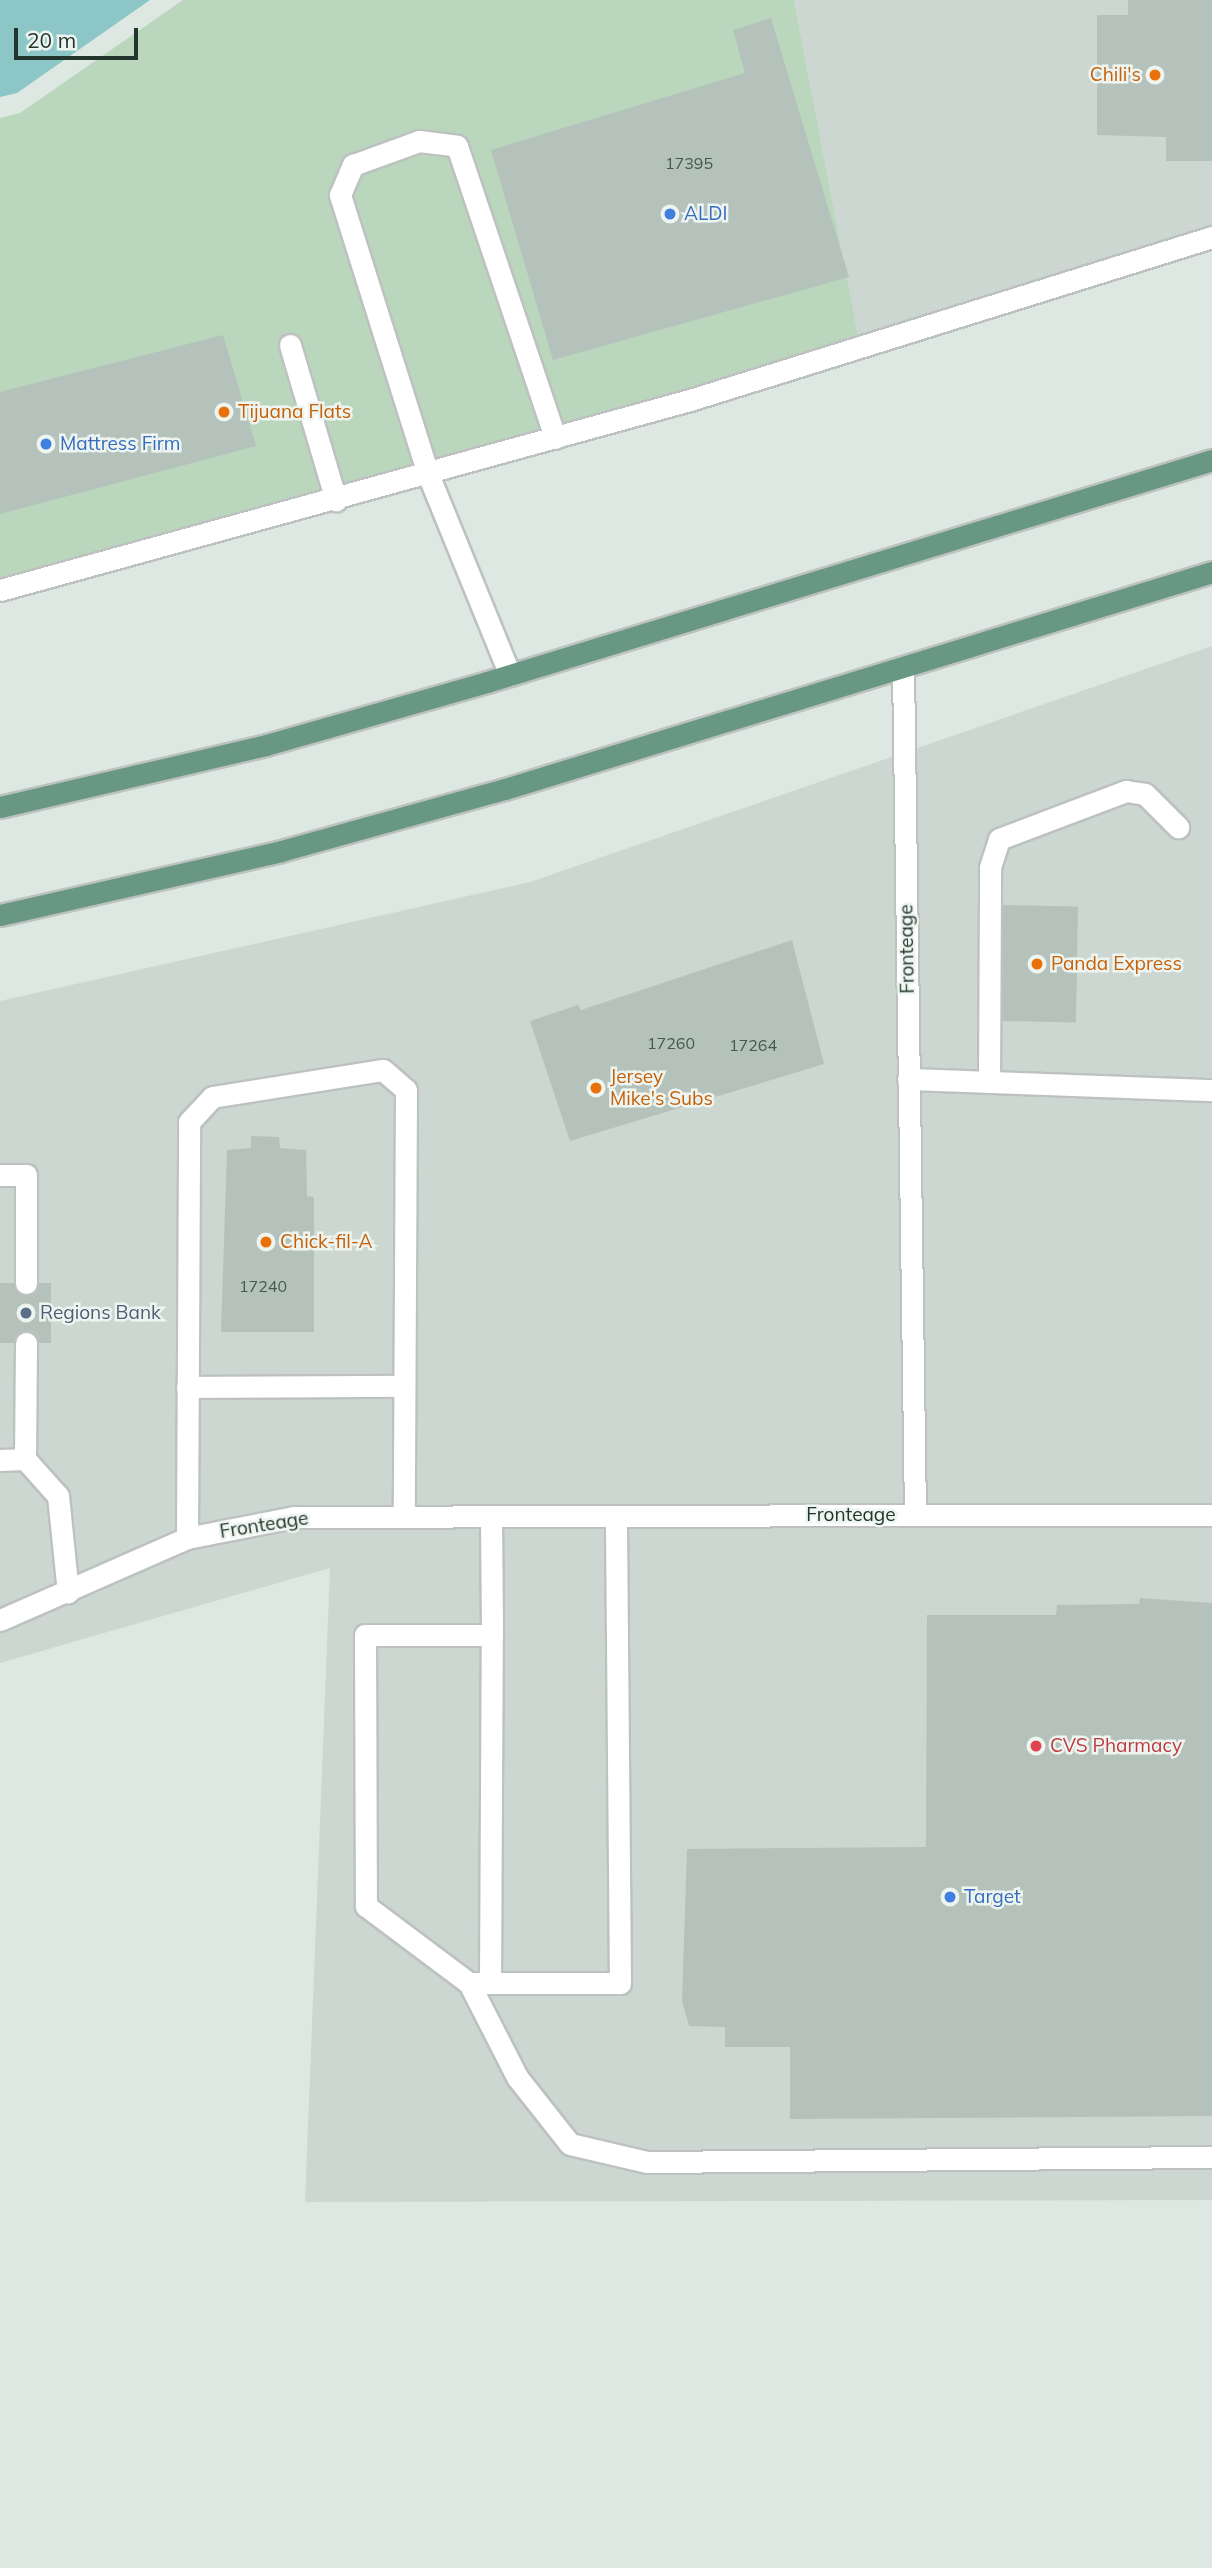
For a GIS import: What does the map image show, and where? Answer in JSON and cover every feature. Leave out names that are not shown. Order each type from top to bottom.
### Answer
[{"type":"main road","points":[[0,807],[252,749],[510,676],[1212,460]]},
{"type":"main road","points":[[0,915],[281,852],[1212,572]]},
{"type":"lane","points":[[510,676],[428,474],[340,195],[353,166],[419,141],[457,146],[555,438]]},
{"type":"lane","points":[[0,590],[555,438],[1212,237]]},
{"type":"lane","points":[[290,345],[336,500]]},
{"type":"lane","name":"Fronteage","points":[[0,1620],[187,1538],[294,1517],[915,1515],[903,667]]},
{"type":"lane","points":[[989,1082],[990,867],[999,839],[1126,791],[1145,793],[1178,827]]},
{"type":"lane","points":[[187,1538],[189,1122],[212,1097],[383,1070],[406,1090],[404,1517]]},
{"type":"lane","points":[[908,1079],[1212,1090]]},
{"type":"lane","points":[[0,1175],[26,1175],[26,1283]]},
{"type":"lane","points":[[26,1343],[25,1460],[58,1496],[68,1592]]},
{"type":"lane","points":[[187,1387],[404,1386]]},
{"type":"lane","points":[[0,1460],[25,1460]]},
{"type":"lane","points":[[915,1515],[1212,1515]]},
{"type":"lane","points":[[491,1516],[492,1635],[480,1983],[517,2077],[570,2144],[634,2159],[1212,2157]]},
{"type":"lane","points":[[492,1635],[365,1635],[366,1906],[480,1983],[620,1983],[616,1516]]},
{"type":"shaded area","points":[[794,0],[1212,0],[1212,250],[861,352]]},
{"type":"shaded area","points":[[1212,646],[1212,2200],[305,2202],[330,1568],[0,1663],[0,1001],[530,882]]},
{"type":"green space","points":[[183,0],[794,0],[861,352],[0,585],[0,118],[20,113]]},
{"type":"water","points":[[0,0],[150,0],[17,93],[0,97]]},
{"type":"building","name":"Chili's","points":[[1128,0],[1212,0],[1212,161],[1166,161],[1166,137],[1097,135],[1097,15],[1128,15]]},
{"type":"building","name":"ALDI","points":[[771,18],[849,277],[553,360],[491,150],[745,73],[733,30]]},
{"type":"building","points":[[223,335],[256,446],[0,514],[0,392]]},
{"type":"building","name":"Panda Express","points":[[997,905],[1078,906],[1076,1022],[995,1021]]},
{"type":"building","points":[[792,940],[824,1064],[570,1141],[530,1021],[578,1005],[581,1010]]},
{"type":"building","name":"Chick-fil-A","points":[[251,1136],[279,1137],[280,1148],[306,1150],[307,1196],[314,1197],[314,1332],[221,1332],[227,1150],[251,1148]]},
{"type":"building","name":"Regions Bank","points":[[0,1283],[51,1283],[51,1343],[0,1343]]},
{"type":"building","name":"Target","points":[[1140,1598],[1212,1603],[1212,2116],[790,2119],[790,2047],[725,2047],[725,2027],[689,2026],[682,2001],[687,1849],[926,1847],[927,1615],[1056,1615],[1057,1605],[1139,1604]]},
{"type":"place","name":"Chili's","points":[[1155,75]]},
{"type":"place","name":"ALDI","points":[[670,214]]},
{"type":"place","name":"Tijuana Flats","points":[[224,412]]},
{"type":"place","name":"Mattress Firm","points":[[46,444]]},
{"type":"place","name":"Panda Express","points":[[1037,964]]},
{"type":"place","name":"Jersey Mike's Subs","points":[[596,1088]]},
{"type":"place","name":"Chick-fil-A","points":[[266,1242]]},
{"type":"place","name":"Regions Bank","points":[[26,1313]]},
{"type":"place","name":"CVS Pharmacy","points":[[1036,1746]]},
{"type":"place","name":"Target","points":[[950,1897]]}]
